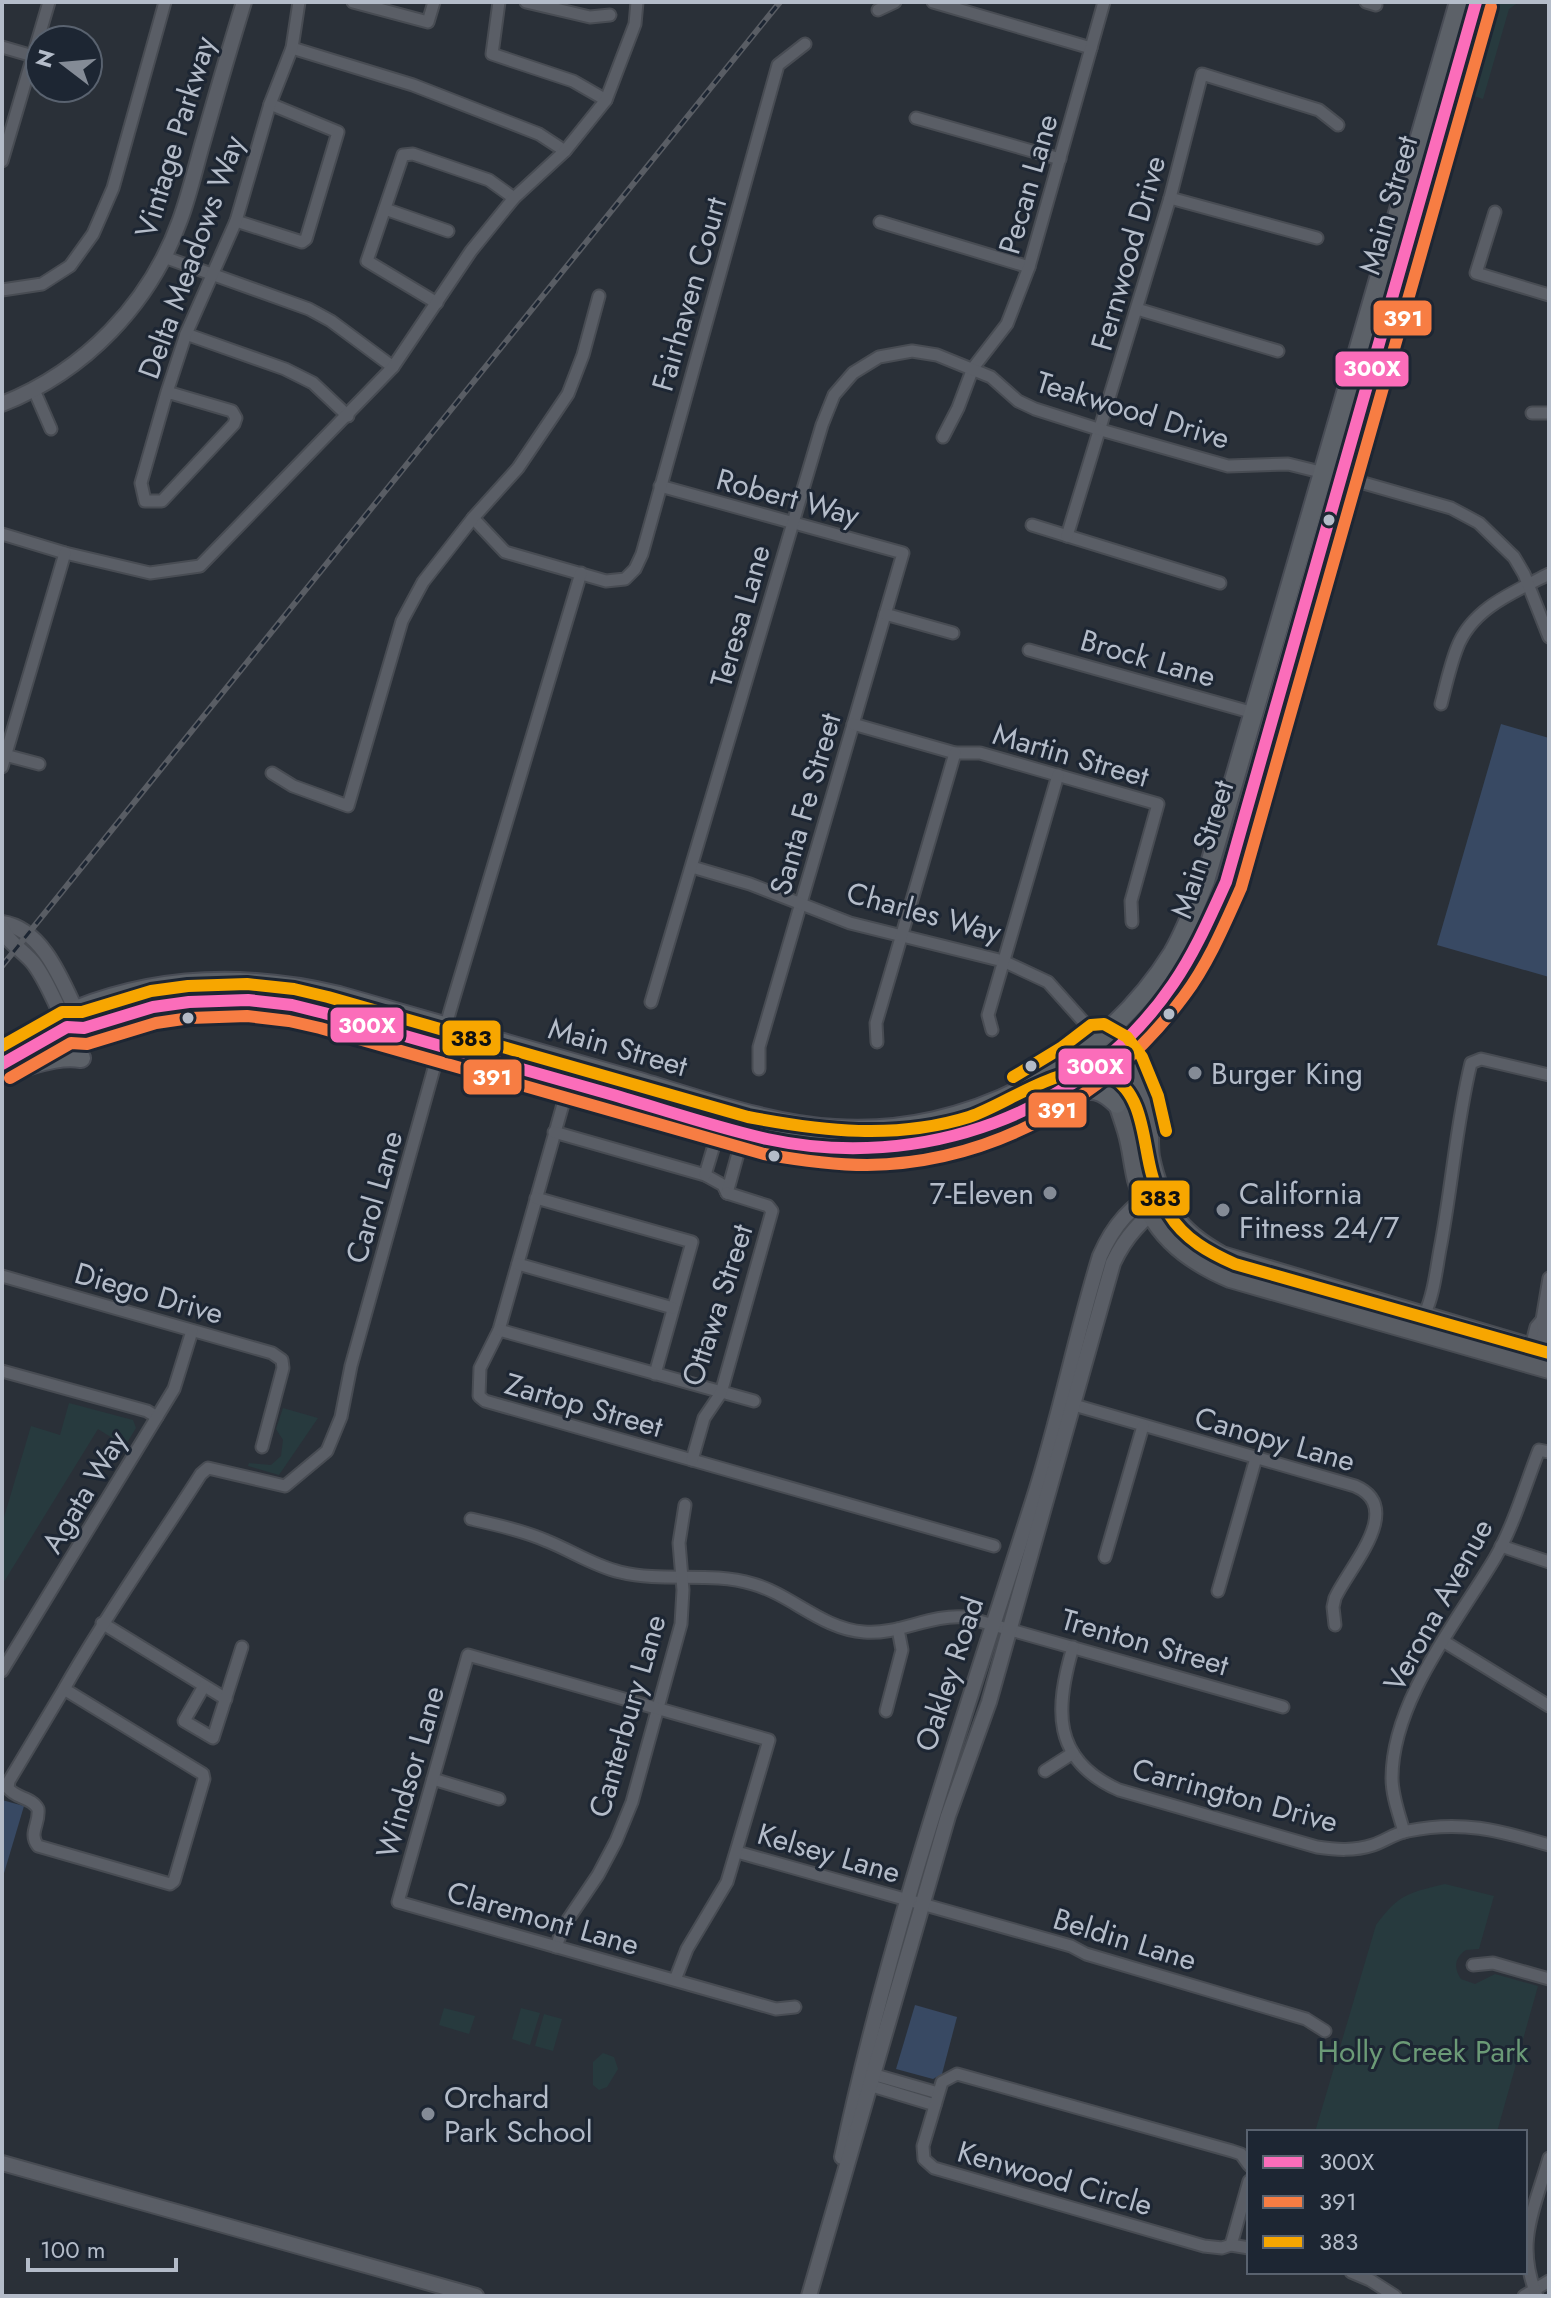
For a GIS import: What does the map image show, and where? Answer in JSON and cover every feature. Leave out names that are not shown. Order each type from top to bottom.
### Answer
[{"type":"main road","name":"Main Street","points":[[75,1022],[164,1005],[204,1001],[248,1000],[292,1005],[744,1133],[816,1146],[858,1149],[899,1147],[974,1132],[1018,1114],[1059,1092],[1110,1056],[1169,993],[1211,922],[1226,882],[1459,2]]},
{"type":"main road","name":"Main Street","points":[[2,1064],[75,1022],[150,988],[237,980],[300,987],[740,1111],[805,1126],[837,1129],[898,1126],[960,1114],[1040,1081],[1099,1039],[1140,998],[1163,968],[1187,926],[1205,881],[1254,713],[1332,474],[1476,2]]},
{"type":"main road","points":[[1099,1039],[1139,1089],[1149,1121],[1152,1157],[1163,1195],[1175,1217],[1192,1235],[1222,1255],[1540,1350]]},
{"type":"main road","points":[[1110,1056],[1117,1104],[1146,1206],[1172,1243],[1186,1256],[1216,1273],[1549,1370]]},
{"type":"main road","points":[[2,1072],[31,1067],[53,1057],[81,1058]]},
{"type":"main road","points":[[1059,1092],[1092,1088],[1105,1092],[1117,1104]]},
{"type":"main road","points":[[1472,1348],[1495,1348],[1530,1357],[1540,1350]]},
{"type":"street","points":[[42,24],[49,2]]},
{"type":"street","points":[[2,290],[42,284],[70,266],[93,234],[113,188],[165,2]]},
{"type":"street","name":"Vintage Parkway","points":[[2,404],[63,374],[99,344],[132,309],[164,257],[180,221],[244,2]]},
{"type":"street","name":"Delta Meadows Way","points":[[167,392],[232,411],[236,418],[234,424],[162,501],[145,501],[141,483],[167,392],[186,334],[236,221],[270,104],[292,48],[299,2]]},
{"type":"street","points":[[353,2],[428,22],[434,2]]},
{"type":"street","points":[[499,2],[492,54],[573,81],[606,100]]},
{"type":"street","points":[[526,2],[590,17],[610,15]]},
{"type":"street","points":[[2,534],[150,573],[200,566],[393,367],[471,251],[514,198],[565,151],[606,100],[635,24],[637,2]]},
{"type":"street","points":[[878,10],[895,2]]},
{"type":"street","points":[[933,2],[1091,48]]},
{"type":"street","name":"Pecan Lane","points":[[943,437],[973,368],[1007,324],[1029,267],[1104,2]]},
{"type":"street","name":"Fairhaven Court","points":[[581,573],[606,581],[625,579],[635,569],[778,65],[805,44]]},
{"type":"street","points":[[2,47],[24,53]]},
{"type":"street","points":[[292,48],[413,85],[539,134],[565,151]]},
{"type":"street","name":"Fernwood Drive","points":[[1067,536],[1170,198],[1202,74],[1319,110],[1338,125]]},
{"type":"street","points":[[2,161],[24,86]]},
{"type":"street","points":[[236,221],[302,242],[306,239],[338,132],[270,104]]},
{"type":"street","points":[[916,118],[1060,159]]},
{"type":"street","points":[[437,303],[367,261],[403,155],[413,154],[489,180],[514,198]]},
{"type":"street","points":[[1170,198],[1317,238]]},
{"type":"street","points":[[385,209],[448,231]]},
{"type":"street","points":[[1495,212],[1476,273],[1549,295]]},
{"type":"street","points":[[880,222],[1029,267]]},
{"type":"street","points":[[164,257],[309,309],[331,321],[393,367]]},
{"type":"street","points":[[272,773],[293,786],[348,806],[402,621],[423,582],[473,518],[518,468],[568,394],[583,355],[599,296]]},
{"type":"street","points":[[1137,309],[1278,351]]},
{"type":"street","points":[[186,334],[285,369],[313,383],[348,416]]},
{"type":"street","name":"Teresa Lane","points":[[651,1002],[822,425],[834,395],[853,373],[879,357],[912,351],[937,355],[973,368]]},
{"type":"street","name":"Teakwood Drive","points":[[973,368],[991,377],[1026,405],[1101,430],[1228,466],[1288,464],[1451,508],[1479,523],[1503,544],[1519,566],[1549,637]]},
{"type":"street","points":[[34,390],[51,429]]},
{"type":"street","points":[[1532,413],[1549,413]]},
{"type":"street","name":"Robert Way","points":[[660,486],[903,553]]},
{"type":"street","points":[[473,518],[505,552],[581,573]]},
{"type":"street","points":[[1032,525],[1220,583]]},
{"type":"street","points":[[39,764],[4,761],[65,553]]},
{"type":"street","name":"Santa Fe Street","points":[[759,1069],[759,1047],[903,553]]},
{"type":"street","name":"Carol Lane","points":[[64,1689],[203,1774],[174,1881],[170,1884],[38,1846],[33,1835],[38,1809],[32,1801],[11,1793],[9,1781],[102,1623],[201,1474],[208,1468],[285,1486],[327,1451],[341,1417],[351,1366],[446,1026],[581,573]]},
{"type":"street","points":[[1441,704],[1457,647],[1465,632],[1489,606],[1549,574]]},
{"type":"street","points":[[885,614],[953,633]]},
{"type":"street","name":"Brock Lane","points":[[1029,650],[1254,713]]},
{"type":"street","name":"Martin Street","points":[[853,724],[955,753],[980,753],[1158,804],[1131,901],[1132,922]]},
{"type":"street","points":[[877,1042],[876,1023],[955,753]]},
{"type":"street","points":[[992,1030],[988,1015],[1058,775]]},
{"type":"street","name":"Charles Way","points":[[692,867],[750,884],[850,923],[1003,961],[1048,982],[1099,1039]]},
{"type":"street","points":[[2,926],[14,925],[43,951],[55,968],[75,1022]]},
{"type":"street","points":[[1424,1316],[1432,1292],[1446,1218],[1471,1063],[1481,1059],[1549,1075]]},
{"type":"street","name":"Zartop Street","points":[[569,1083],[499,1330],[485,1352],[480,1368],[479,1396],[485,1401],[994,1546]]},
{"type":"street","points":[[705,1175],[719,1126],[740,1111],[744,1133],[727,1193]]},
{"type":"street","points":[[554,1132],[705,1175],[723,1185],[727,1193]]},
{"type":"street","name":"Ottawa Street","points":[[692,1460],[704,1418],[721,1393],[772,1211],[768,1206],[727,1193]]},
{"type":"street","name":"Oakley Road","points":[[809,2296],[866,2078],[907,1900],[939,1789],[1034,1498],[1100,1256],[1115,1226],[1127,1211],[1146,1206],[1163,1195]]},
{"type":"street","points":[[536,1198],[692,1242],[655,1374]]},
{"type":"street","name":"Oakley Road","points":[[866,2078],[923,1905],[948,1816],[989,1702],[1113,1263],[1146,1206]]},
{"type":"street","points":[[518,1264],[673,1308]]},
{"type":"street","name":"Diego Drive","points":[[2,1276],[272,1353],[282,1360],[282,1378],[262,1447]]},
{"type":"street","points":[[1540,1350],[1549,1278]]},
{"type":"street","points":[[499,1330],[754,1401]]},
{"type":"street","name":"Agata Way","points":[[2,1671],[174,1389],[192,1331]]},
{"type":"street","points":[[2,1371],[147,1411],[157,1417]]},
{"type":"street","name":"Canopy Lane","points":[[1074,1405],[1363,1490],[1376,1507],[1376,1525],[1335,1598],[1335,1625]]},
{"type":"street","points":[[1105,1557],[1143,1426]]},
{"type":"street","name":"Verona Avenue","points":[[1404,1832],[1394,1799],[1392,1779],[1394,1758],[1415,1690],[1501,1546],[1544,1451]]},
{"type":"street","points":[[1218,1591],[1256,1458]]},
{"type":"street","name":"Canterbury Lane","points":[[556,1947],[563,1927],[598,1875],[616,1841],[632,1802],[681,1624],[679,1543],[685,1505]]},
{"type":"street","name":"Trenton Street","points":[[471,1519],[543,1539],[619,1572],[682,1578],[712,1576],[754,1584],[776,1591],[820,1618],[849,1630],[880,1632],[954,1616],[993,1624],[1283,1707]]},
{"type":"street","points":[[1501,1546],[1549,1562]]},
{"type":"street","points":[[102,1623],[226,1699]]},
{"type":"street","points":[[886,1711],[902,1650],[898,1629]]},
{"type":"street","points":[[1443,1641],[1549,1706]]},
{"type":"street","points":[[204,1686],[184,1721],[213,1738],[242,1647]]},
{"type":"street","name":"Carrington Drive","points":[[1073,1647],[1061,1692],[1063,1729],[1073,1753],[1090,1772],[1119,1790],[1317,1847],[1354,1849],[1404,1832],[1467,1825],[1499,1830],[1549,1845]]},
{"type":"street","name":"Windsor Lane","points":[[398,1902],[468,1655],[658,1709]]},
{"type":"street","points":[[658,1709],[769,1740],[727,1882],[687,1949],[675,1980]]},
{"type":"street","points":[[1045,1771],[1073,1753]]},
{"type":"street","points":[[433,1779],[499,1799]]},
{"type":"street","name":"Kelsey Lane","points":[[737,1852],[907,1900]]},
{"type":"street","name":"Beldin Lane","points":[[907,1900],[1071,1946],[1086,1954],[1306,2019],[1325,2031]]},
{"type":"street","name":"Claremont Lane","points":[[398,1902],[776,2009],[795,2007]]},
{"type":"street","points":[[1473,1965],[1493,1963],[1549,1979]]},
{"type":"street","points":[[866,2078],[936,2099],[942,2082],[957,2074],[968,2076],[1232,2151],[1241,2154],[1247,2162]]},
{"type":"street","name":"Kenwood Circle","points":[[936,2099],[923,2154],[927,2164],[934,2168],[1204,2246],[1247,2248]]},
{"type":"street","points":[[1527,2240],[1549,2158]]},
{"type":"street","points":[[2,2163],[476,2296]]},
{"type":"street","points":[[1231,2245],[1247,2188]]},
{"type":"street","points":[[1527,2273],[1532,2294],[1549,2281]]},
{"type":"street","points":[[1356,2274],[1395,2296]]},
{"type":"green space","points":[[1490,2],[1519,2],[1509,9],[1483,99],[1465,93],[1464,84]]},
{"type":"green space","points":[[69,1403],[133,1420],[136,1428],[125,1446],[98,1429],[2,1585],[2,1524],[31,1426],[60,1435]]},
{"type":"green space","points":[[283,1408],[318,1418],[279,1475],[248,1466],[249,1463],[271,1465],[281,1456],[283,1440],[276,1429]]},
{"type":"green space","name":"Holly Creek Park","points":[[1445,1884],[1494,1896],[1479,1949],[1466,1950],[1457,1959],[1456,1967],[1461,1979],[1475,1984],[1495,1974],[1538,1986],[1498,2130],[1316,2130],[1376,1925],[1398,1901]]},
{"type":"green space","points":[[444,2008],[475,2016],[469,2034],[439,2025]]},
{"type":"green space","points":[[521,2008],[540,2013],[530,2045],[512,2039]]},
{"type":"green space","points":[[544,2014],[562,2019],[553,2051],[535,2046]]},
{"type":"green space","points":[[603,2053],[614,2057],[618,2069],[607,2087],[599,2090],[593,2085],[593,2062]]},
{"type":"water","points":[[1501,724],[1549,738],[1549,977],[1437,945]]},
{"type":"water","points":[[2,1800],[24,1806],[2,1880]]},
{"type":"water","points":[[915,2005],[957,2017],[942,2074],[933,2079],[896,2069]]},
{"type":"railway","points":[[2,966],[780,2]]},
{"type":"transit line","name":"300X","points":[[2,1064],[67,1027],[84,1028],[153,1007],[248,1000],[292,1005],[324,1013],[747,1134],[825,1147],[882,1147],[939,1139],[994,1123],[1046,1099],[1094,1068],[1136,1030],[1173,984],[1195,947],[1226,882],[1476,2]]},
{"type":"transit line","name":"391","points":[[10,1078],[71,1043],[87,1044],[156,1023],[247,1016],[320,1028],[764,1154],[815,1162],[867,1165],[914,1161],[960,1152],[1045,1118],[1084,1093],[1121,1065],[1184,996],[1208,958],[1241,888],[1491,7]]},
{"type":"transit line","name":"383","points":[[2,1046],[62,1012],[82,1012],[151,991],[247,984],[294,989],[328,997],[748,1117],[831,1129],[886,1131],[941,1124],[969,1117],[1058,1077],[1076,1072],[1094,1072],[1111,1077],[1130,1095],[1161,1200],[1182,1231],[1207,1250],[1235,1264],[1549,1353]]},
{"type":"transit line","name":"383","points":[[1013,1077],[1061,1048],[1091,1025],[1104,1024],[1127,1037],[1142,1057],[1158,1096],[1166,1131]]},
{"type":"place","name":"Burger King","points":[[1195,1073]]},
{"type":"place","name":"7-Eleven","points":[[1050,1193]]},
{"type":"place","name":"California Fitness 24/7","points":[[1223,1210]]},
{"type":"place","name":"Orchard Park School","points":[[428,2114]]}]
